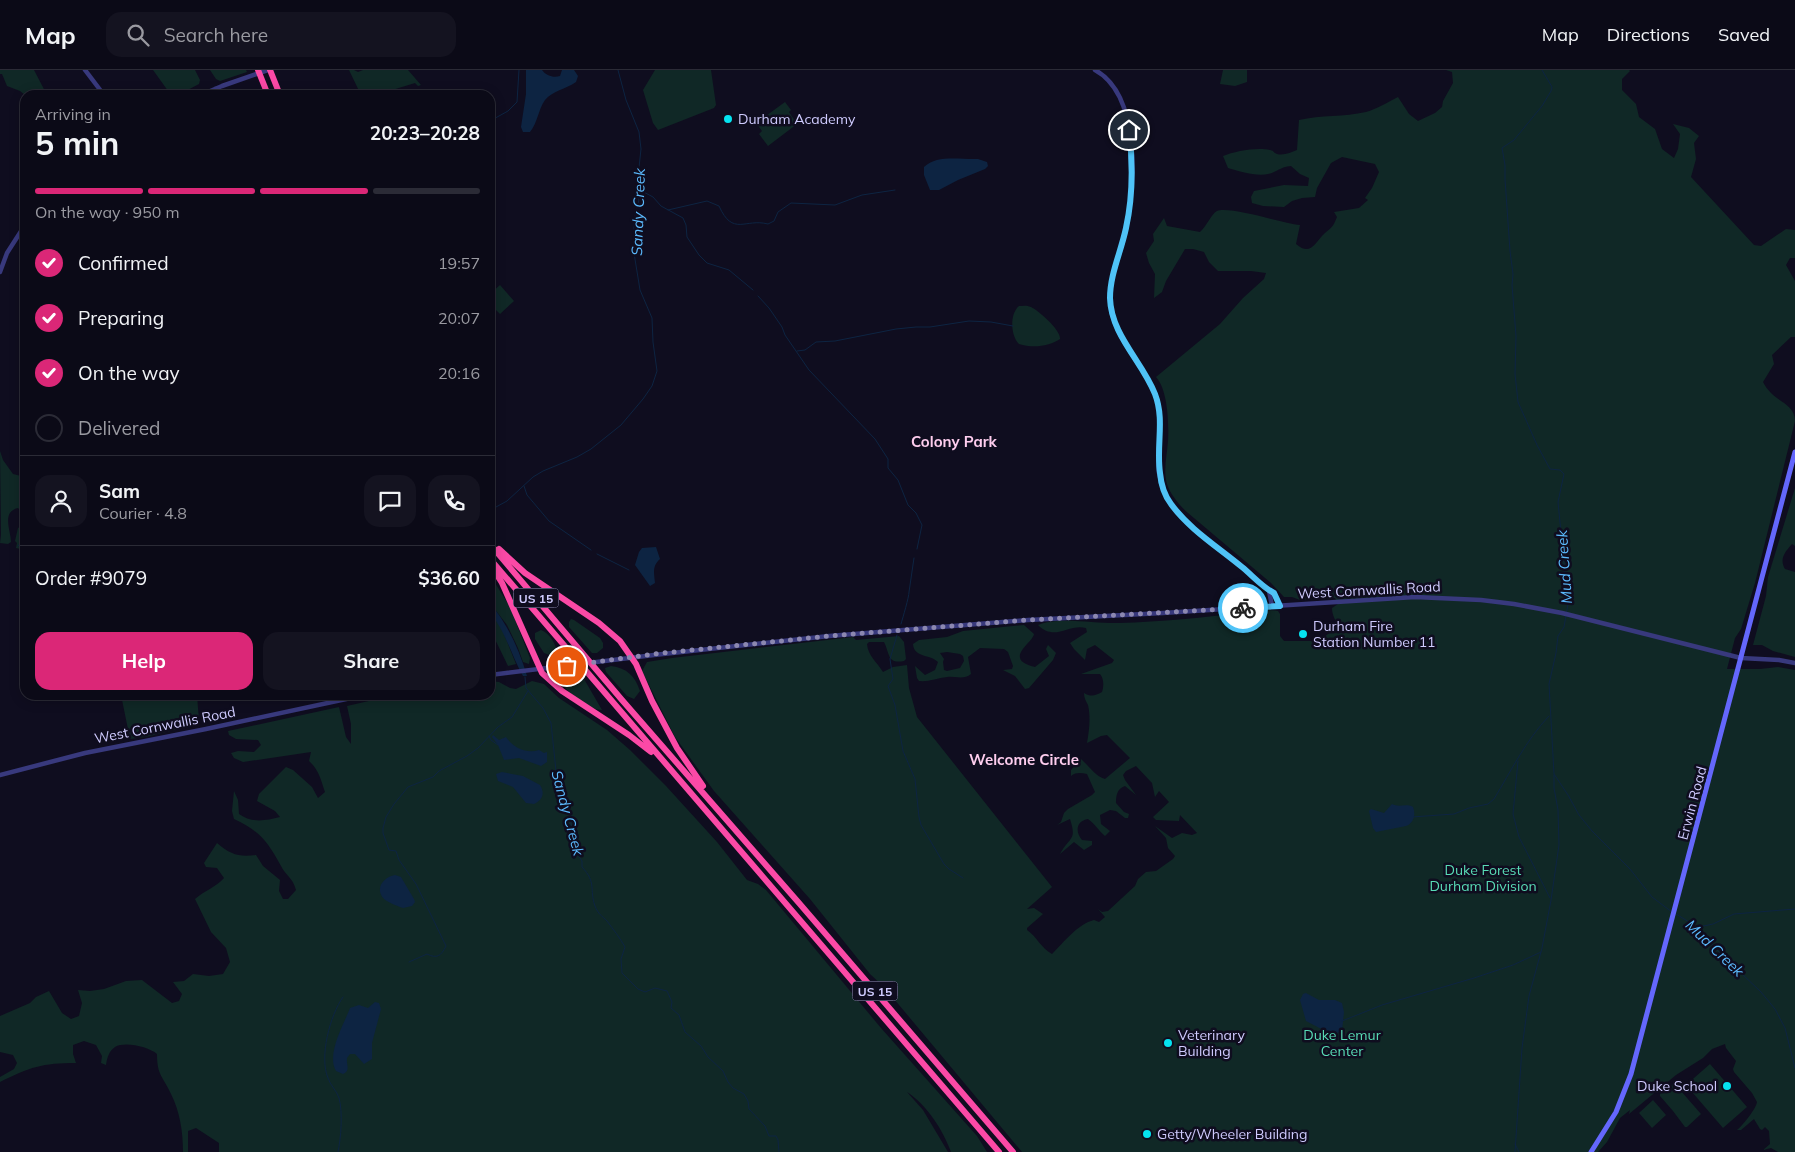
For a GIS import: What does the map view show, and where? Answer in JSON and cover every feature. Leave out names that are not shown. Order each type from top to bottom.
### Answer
[{"type":"highway","points":[[258,70],[266,90]]},
{"type":"highway","points":[[269,70],[278,90]]},
{"type":"highway","points":[[495,547],[531,577],[608,630],[620,641],[633,657],[652,701],[677,748],[690,769],[736,831]]},
{"type":"highway","name":"US 15","points":[[495,549],[1012,1152]]},
{"type":"highway","name":"US 15","points":[[495,565],[999,1152]]},
{"type":"highway","points":[[495,573],[506,592],[539,669],[562,692],[629,735],[662,760]]},
{"type":"main road","name":"Erwin Road","points":[[1591,1152],[1616,1112],[1628,1084],[1795,452]]},
{"type":"street","points":[[86,70],[100,90]]},
{"type":"street","points":[[215,89],[269,70]]},
{"type":"street","points":[[1096,70],[1108,79],[1119,93],[1129,130],[1132,164],[1131,196],[1126,227],[1112,279],[1110,304],[1118,329],[1149,382],[1156,398],[1160,419],[1159,464],[1163,489],[1168,500],[1181,516],[1269,591],[1274,593],[1280,606]]},
{"type":"street","points":[[0,272],[7,253],[20,233]]},
{"type":"street","points":[[1269,591],[1272,606]]},
{"type":"street","name":"West Cornwallis Road","points":[[495,674],[785,640],[1028,620],[1280,606],[1383,598],[1444,598],[1493,601],[1572,616],[1741,658],[1779,660],[1795,663]]},
{"type":"street","name":"West Cornwallis Road","points":[[0,775],[85,753],[341,700]]},
{"type":"green space","points":[[0,70],[34,70],[44,90],[20,91],[7,86],[2,74],[0,74]]},
{"type":"green space","points":[[153,70],[195,70],[200,80],[199,84],[188,90],[167,90]]},
{"type":"green space","points":[[210,70],[246,70],[247,72],[220,81],[216,79]]},
{"type":"green space","points":[[349,70],[358,72],[363,70],[408,70],[421,85],[418,86],[415,83],[392,90],[359,90]]},
{"type":"green space","points":[[655,70],[711,70],[716,105],[714,108],[658,130],[653,123],[643,90]]},
{"type":"green space","points":[[1223,70],[1247,70],[1247,82],[1235,86],[1220,84]]},
{"type":"green space","name":"Duke Forest Durham Division","points":[[1446,70],[1629,70],[1622,79],[1622,90],[1636,104],[1639,117],[1655,129],[1662,149],[1674,158],[1678,149],[1680,134],[1673,124],[1689,128],[1699,136],[1694,143],[1696,159],[1691,177],[1754,245],[1761,246],[1786,229],[1795,230],[1795,258],[1790,258],[1786,265],[1795,281],[1795,337],[1791,337],[1772,355],[1774,364],[1763,382],[1771,393],[1790,408],[1795,421],[1755,583],[1741,629],[1735,638],[1727,669],[1778,667],[1795,670],[1795,1152],[1778,1152],[1771,1148],[1763,1150],[1770,1144],[1769,1131],[1765,1127],[1762,1130],[1760,1129],[1754,1119],[1741,1130],[1737,1130],[1749,1117],[1757,1102],[1752,1093],[1734,1072],[1733,1069],[1736,1061],[1725,1044],[1712,1049],[1703,1058],[1676,1075],[1629,1114],[1630,1110],[1620,1118],[1607,1142],[1598,1152],[1022,1152],[884,987],[870,974],[810,899],[714,791],[675,737],[642,671],[647,662],[672,658],[853,637],[856,640],[899,636],[904,642],[906,659],[904,661],[899,662],[892,659],[884,642],[869,642],[867,644],[871,655],[883,672],[893,667],[907,665],[909,688],[917,717],[1052,887],[1027,909],[1034,908],[1043,914],[1027,930],[1052,954],[1082,925],[1094,920],[1099,922],[1105,917],[1098,909],[1102,912],[1108,911],[1135,886],[1138,879],[1146,872],[1156,871],[1175,856],[1168,848],[1166,838],[1155,826],[1172,838],[1182,833],[1192,835],[1197,833],[1180,815],[1179,821],[1156,820],[1153,817],[1169,802],[1159,791],[1155,797],[1152,783],[1136,766],[1126,771],[1123,775],[1136,795],[1125,786],[1122,787],[1116,797],[1116,803],[1124,812],[1129,814],[1128,818],[1125,818],[1116,811],[1110,810],[1100,815],[1101,824],[1110,831],[1105,836],[1088,819],[1084,820],[1079,824],[1078,834],[1082,840],[1092,841],[1092,845],[1084,850],[1074,842],[1060,854],[1073,835],[1073,831],[1070,819],[1057,825],[1061,822],[1064,813],[1068,809],[1095,792],[1087,774],[1077,773],[1071,776],[1071,770],[1081,759],[1101,778],[1105,779],[1130,758],[1107,735],[1087,743],[1089,715],[1084,693],[1095,695],[1102,692],[1103,683],[1100,674],[1081,674],[1112,663],[1114,660],[1095,645],[1087,649],[1085,660],[1074,649],[1070,643],[1087,632],[1086,628],[1080,627],[1050,632],[1038,625],[1056,621],[1151,622],[1246,613],[1247,617],[1252,616],[1253,613],[1272,610],[1278,611],[1280,614],[1280,636],[1284,641],[1313,641],[1321,639],[1338,627],[1332,611],[1332,608],[1338,604],[1335,598],[1300,600],[1284,597],[1271,583],[1185,510],[1168,488],[1165,473],[1168,447],[1168,417],[1163,390],[1156,377],[1220,324],[1243,298],[1264,279],[1266,273],[1218,271],[1209,262],[1204,252],[1185,249],[1166,281],[1162,292],[1154,298],[1155,274],[1146,253],[1154,241],[1153,234],[1164,218],[1167,226],[1200,232],[1213,214],[1224,210],[1300,225],[1296,244],[1301,248],[1309,249],[1331,228],[1337,217],[1334,212],[1359,208],[1368,200],[1365,198],[1379,172],[1375,164],[1342,157],[1331,163],[1317,188],[1315,197],[1292,201],[1284,207],[1263,206],[1252,203],[1251,197],[1254,191],[1284,185],[1308,186],[1309,178],[1300,174],[1291,166],[1264,175],[1242,172],[1228,168],[1223,156],[1253,149],[1265,149],[1280,154],[1290,153],[1297,150],[1299,120],[1366,112],[1398,97],[1409,114],[1418,121],[1435,113],[1442,107],[1443,101],[1453,83],[1452,72]]},
{"type":"green space","points":[[785,102],[797,124],[768,146],[759,134],[762,131],[756,123]]},
{"type":"green space","points":[[500,285],[514,301],[500,314],[495,309],[495,290]]},
{"type":"green space","points":[[1019,306],[1029,306],[1039,312],[1057,331],[1060,339],[1040,346],[1019,344],[1014,336],[1012,320]]},
{"type":"green space","points":[[0,451],[3,460],[13,474],[20,476],[20,510],[18,508],[13,510],[8,518],[11,542],[8,544],[0,543]]},
{"type":"green space","points":[[1795,488],[1795,546],[1792,544],[1787,550],[1783,559],[1783,565],[1785,569],[1795,572],[1795,657],[1773,651],[1762,645],[1753,645],[1766,596],[1768,577]]},
{"type":"green space","points":[[20,527],[20,549],[16,548],[17,543],[15,541],[18,528]]},
{"type":"green space","points":[[495,583],[510,607],[530,658],[529,664],[523,662],[507,625],[495,609]]},
{"type":"green space","points":[[495,618],[500,624],[516,664],[508,666],[495,639]]},
{"type":"green space","points":[[571,619],[600,638],[603,648],[597,653],[592,653],[569,627]]},
{"type":"green space","points":[[1024,625],[1034,634],[1020,655],[1021,660],[1025,664],[1035,667],[1049,656],[1046,649],[1048,645],[1056,653],[1053,660],[1029,688],[1025,689],[1015,676],[1003,670],[1012,669],[1013,666],[1008,652],[1004,649],[980,648],[968,657],[971,674],[968,676],[919,681],[915,666],[925,675],[935,670],[938,662],[916,652],[913,644],[919,640],[947,637],[963,631]],"holes":[[[940,653],[960,654],[963,656],[964,661],[960,668],[944,670],[944,659]]]},
{"type":"green space","points":[[541,630],[548,634],[554,644],[558,655],[555,657],[544,653],[535,639],[535,633]]},
{"type":"green space","points":[[611,666],[626,671],[636,681],[640,691],[634,699],[627,696],[606,672],[605,668]]},
{"type":"green space","points":[[574,674],[584,679],[602,710],[590,707],[577,699],[559,678]]},
{"type":"green space","points":[[532,681],[544,684],[559,698],[607,730],[630,750],[717,842],[747,880],[758,884],[766,890],[881,1028],[977,1136],[987,1152],[951,1152],[944,1135],[934,1119],[907,1092],[923,1110],[948,1152],[219,1152],[219,1143],[196,1128],[188,1131],[188,1152],[183,1152],[182,1130],[177,1108],[159,1072],[157,1054],[148,1049],[131,1045],[119,1045],[110,1053],[106,1065],[101,1063],[102,1056],[96,1045],[84,1041],[73,1045],[76,1063],[36,1067],[0,1082],[0,1077],[14,1069],[17,1063],[13,1055],[0,1052],[0,1016],[30,1003],[36,997],[49,991],[62,1013],[71,1019],[79,1016],[82,1003],[78,990],[104,989],[126,981],[142,980],[172,1003],[179,1001],[182,994],[173,982],[184,981],[193,974],[209,976],[223,974],[230,962],[226,948],[211,932],[195,899],[224,878],[217,868],[206,867],[204,863],[217,843],[235,854],[245,856],[256,855],[263,866],[280,880],[279,891],[283,899],[288,899],[296,890],[272,850],[262,838],[251,828],[234,819],[232,811],[234,791],[238,800],[239,814],[248,819],[258,820],[280,817],[275,811],[257,801],[259,794],[286,767],[293,770],[312,787],[318,798],[325,792],[321,779],[309,761],[311,752],[243,762],[234,758],[231,753],[238,751],[254,752],[261,745],[258,740],[236,739],[229,735],[228,731],[339,707],[346,737],[351,744],[351,724],[347,706],[373,700],[495,700],[495,682],[516,689]]},
{"type":"green space","points":[[122,700],[197,700],[198,724],[130,739]]},
{"type":"green space","points":[[1710,1064],[1747,1107],[1723,1128],[1686,1085]]},
{"type":"green space","points":[[1674,1083],[1701,1114],[1687,1127],[1685,1127],[1660,1096]]},
{"type":"green space","points":[[1653,1100],[1666,1115],[1652,1128],[1639,1113]]},
{"type":"water","points":[[526,70],[542,70],[548,75],[555,77],[560,76],[562,70],[574,70],[578,76],[576,82],[551,94],[545,100],[530,132],[523,132],[521,127],[526,94]]},
{"type":"water","points":[[943,159],[978,159],[987,162],[988,166],[985,169],[939,190],[930,190],[924,175],[924,167],[929,163]]},
{"type":"water","points":[[656,547],[660,559],[655,567],[655,583],[650,586],[635,565],[642,548]]},
{"type":"water","points":[[495,610],[512,638],[527,676],[523,676],[496,620]]},
{"type":"water","points":[[493,735],[499,740],[506,737],[512,744],[525,751],[539,750],[544,753],[547,752],[547,762],[541,766],[519,758],[504,760],[498,745],[492,737]]},
{"type":"water","points":[[502,772],[523,776],[540,785],[542,791],[541,798],[534,804],[526,803],[513,787],[498,781],[496,774]]},
{"type":"water","points":[[1392,804],[1413,807],[1413,821],[1406,826],[1376,832],[1373,828],[1369,811],[1371,809],[1384,813]]},
{"type":"water","points":[[395,875],[401,877],[414,899],[415,902],[412,906],[403,908],[384,899],[381,895],[380,887],[384,881]]},
{"type":"water","points":[[1306,993],[1319,1000],[1335,1000],[1342,1003],[1344,1012],[1342,1031],[1333,1035],[1306,1021],[1300,1000],[1303,994]]},
{"type":"water","points":[[375,1002],[379,1003],[381,1009],[372,1043],[372,1059],[364,1064],[355,1054],[350,1054],[347,1058],[347,1071],[343,1074],[336,1071],[333,1064],[334,1048],[350,1008],[359,1005],[368,1008]]},
{"type":"waterway","points":[[495,118],[508,111],[517,102],[519,70]]},
{"type":"waterway","name":"Sandy Creek","points":[[495,508],[507,501],[533,477],[591,449],[621,425],[652,386],[657,371],[652,318],[640,290],[634,253],[634,220],[639,200],[637,186],[641,149],[639,132],[626,100],[618,70]]},
{"type":"waterway","name":"Mud Creek","points":[[1542,70],[1552,87],[1551,91],[1542,106],[1514,140],[1502,148],[1505,165],[1513,274],[1512,285],[1516,336],[1515,374],[1518,402],[1550,469],[1560,470],[1564,474],[1558,502],[1568,604],[1564,627],[1558,636],[1549,684],[1554,774],[1579,815],[1592,831],[1630,869],[1652,897],[1672,912]]},
{"type":"waterway","points":[[638,189],[653,197],[661,206],[683,218],[687,237],[707,263],[729,270],[753,290]]},
{"type":"waterway","points":[[668,210],[707,201],[719,206],[729,221],[735,224],[768,224],[774,221],[778,212],[791,203],[835,205],[862,195],[895,190]]},
{"type":"waterway","points":[[758,296],[769,308],[809,370],[875,439],[888,459],[888,468],[898,480],[908,505],[916,513],[922,525],[917,549]]},
{"type":"waterway","points":[[797,351],[805,350],[816,342],[835,341],[896,329],[930,327],[969,321],[1013,326]]},
{"type":"waterway","points":[[524,486],[527,495],[549,521],[591,550]]},
{"type":"waterway","points":[[597,554],[629,570]]},
{"type":"waterway","points":[[901,624],[908,598],[914,558]]},
{"type":"waterway","points":[[897,635],[890,659],[893,679],[888,686],[895,705],[903,751],[915,779],[921,825],[944,864],[963,878]]},
{"type":"waterway","name":"Sandy Creek","points":[[525,677],[526,688],[543,708],[551,723],[556,771],[564,787],[568,802],[566,808],[571,815],[571,826],[578,843],[578,855],[582,861],[582,867],[590,877],[595,906],[625,947],[621,959],[622,973],[638,989],[645,992],[655,988],[667,991],[672,1002],[671,1008],[679,1015],[685,1032],[701,1046],[708,1057],[723,1071],[733,1088],[744,1094],[748,1101],[749,1109],[765,1126],[769,1136],[776,1136],[779,1152]]},
{"type":"waterway","points":[[409,962],[427,954],[438,956],[446,946],[416,884],[399,860],[396,851],[389,850],[383,833],[386,817],[408,787],[433,777],[439,771],[478,748],[498,727],[512,717],[528,691]]},
{"type":"waterway","points":[[1412,817],[1454,814],[1469,808],[1488,804],[1494,799],[1526,745],[1549,716]]},
{"type":"waterway","points":[[489,736],[498,745]]},
{"type":"waterway","points":[[1518,761],[1513,814],[1519,837],[1550,898]]},
{"type":"waterway","points":[[1515,1152],[1522,1048],[1529,996],[1542,948],[1559,845],[1554,775]]},
{"type":"waterway","points":[[1699,927],[1713,924],[1734,914],[1795,909]]},
{"type":"waterway","name":"Mud Creek","points":[[1676,914],[1697,927],[1717,950],[1761,992],[1775,1009],[1785,1028],[1795,1068]]},
{"type":"waterway","points":[[1342,1021],[1382,1005],[1513,965],[1541,952]]},
{"type":"waterway","points":[[338,1152],[341,1110],[338,1095],[328,1078],[325,1048],[330,1025],[343,997]]},
{"type":"waterway","points":[[1515,1144],[1519,1152]]},
{"type":"way so far","points":[[567,666],[654,654],[829,636],[1028,620],[1243,608]]},
{"type":"place","name":"Durham Academy","points":[[728,119]]},
{"type":"place","name":"Durham Fire Station Number 11","points":[[1303,634]]},
{"type":"place","name":"Veterinary Building","points":[[1168,1043]]},
{"type":"place","name":"Duke School","points":[[1727,1086]]},
{"type":"place","name":"Getty/Wheeler Building","points":[[1147,1134]]},
{"type":"district","name":"Colony Park","points":[[954,441]]},
{"type":"district","name":"Welcome Circle","points":[[1024,759]]},
{"type":"route","points":[[1129,130],[1132,164],[1131,196],[1126,227],[1112,279],[1110,304],[1113,317],[1156,398],[1160,412],[1159,471],[1163,489],[1170,504],[1187,522],[1269,591],[1274,593],[1280,606],[1243,608]]},
{"type":"park label","name":"Duke Lemur Center","points":[[1342,1044]]}]
